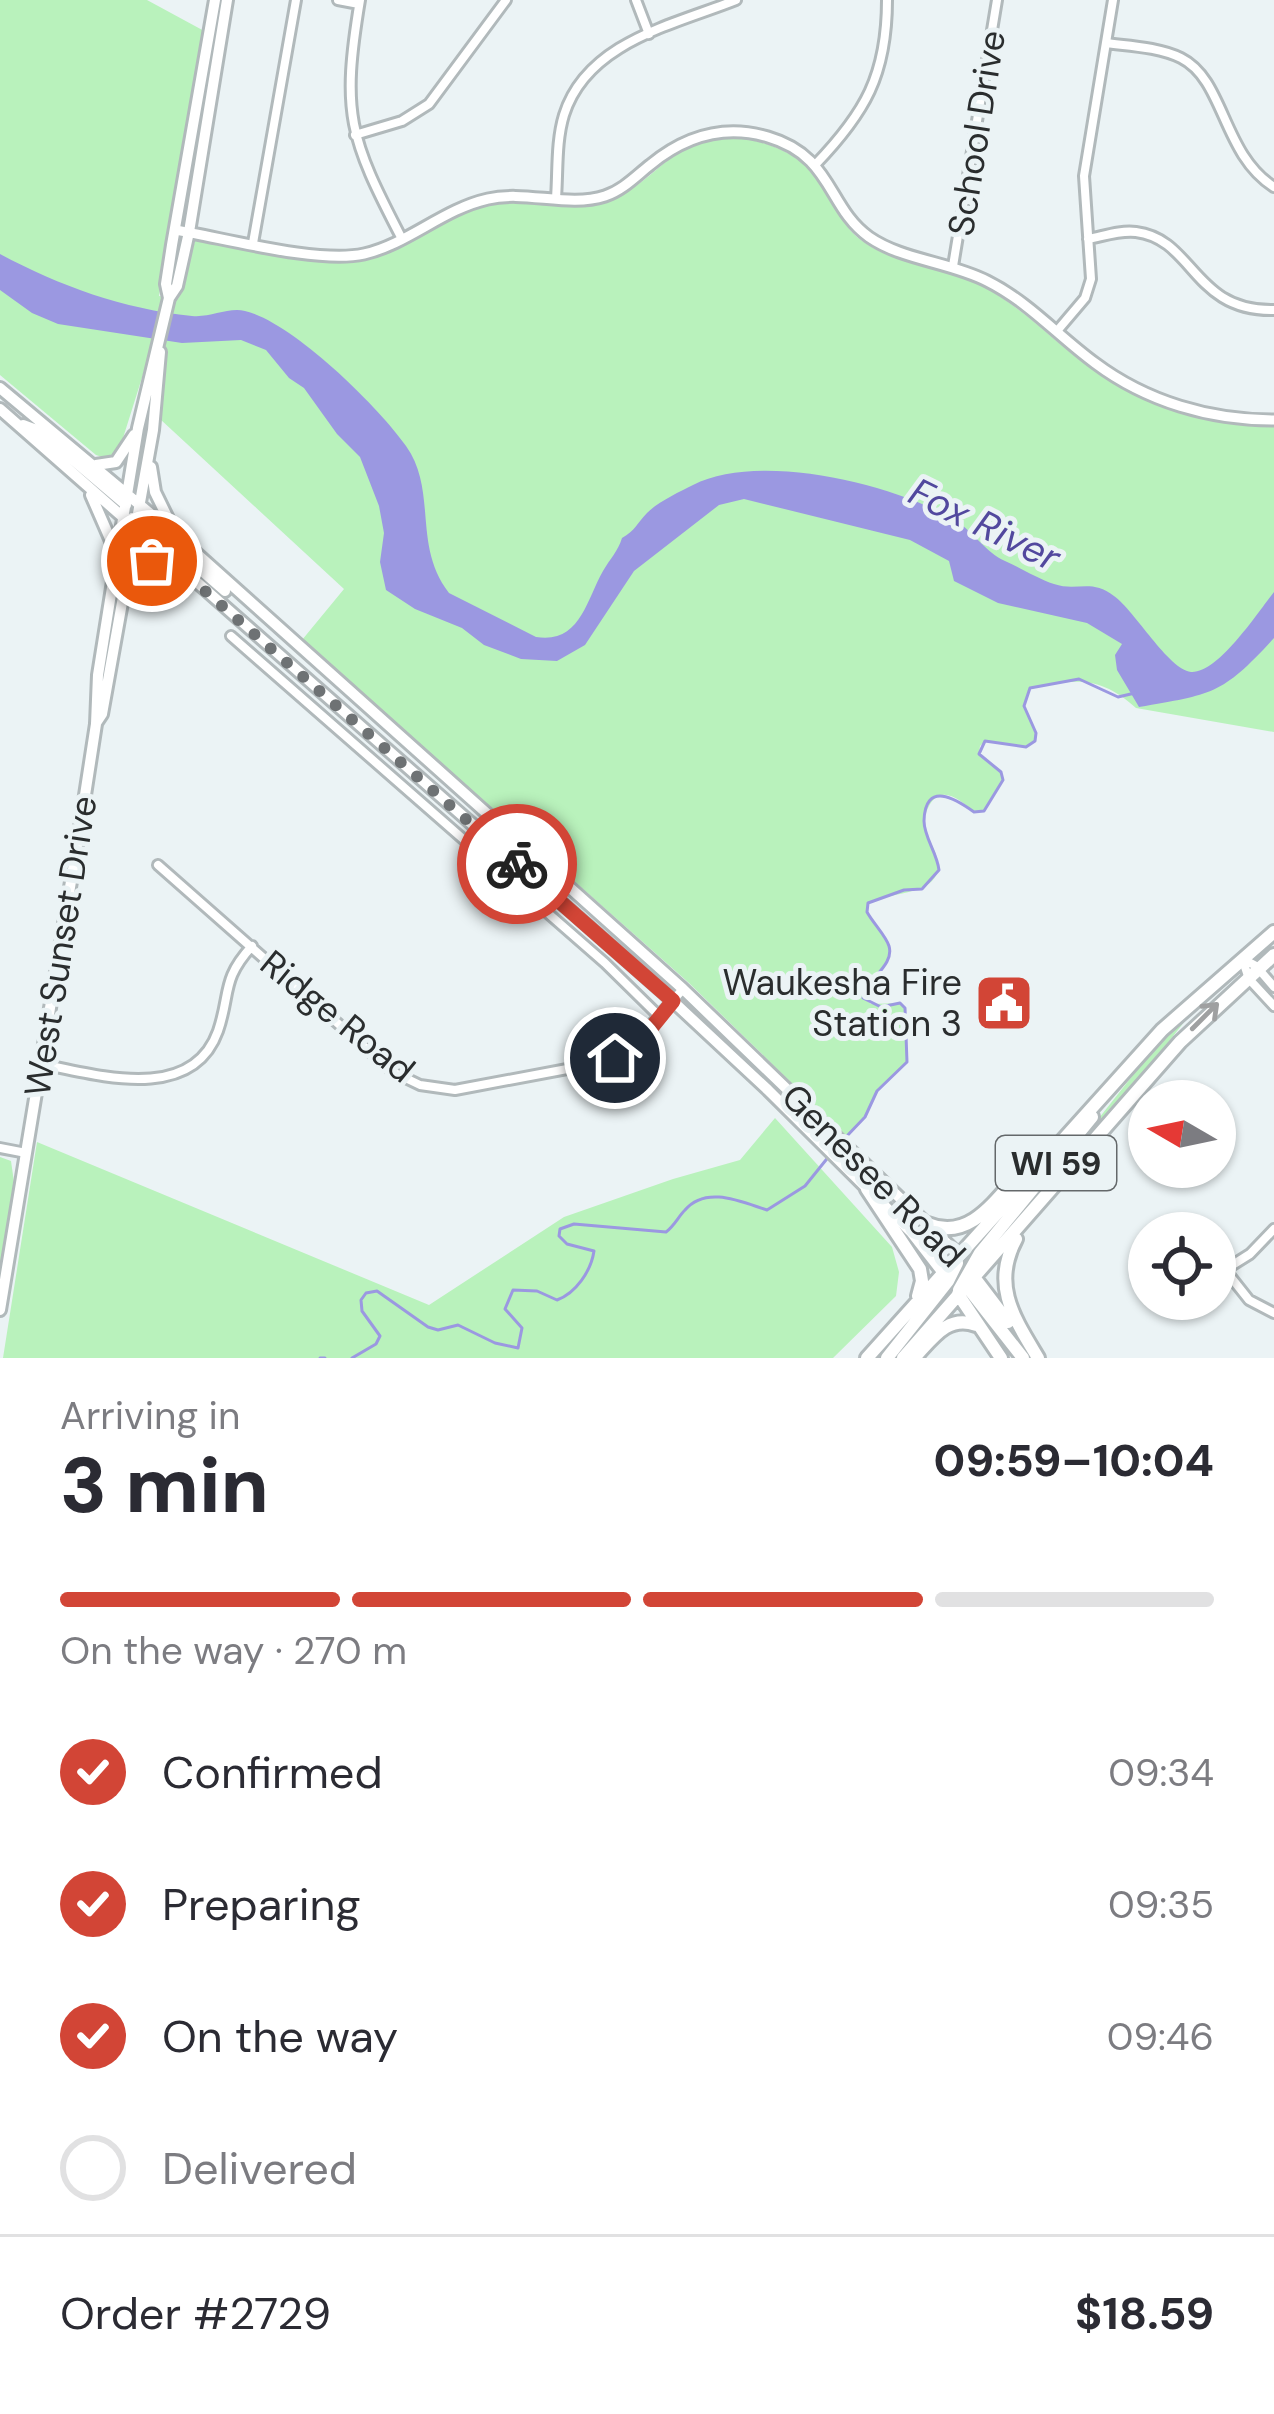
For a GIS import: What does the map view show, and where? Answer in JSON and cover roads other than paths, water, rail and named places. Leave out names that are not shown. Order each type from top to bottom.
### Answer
[{"type":"main road","name":"West Sunset Drive","points":[[96,724],[102,715],[128,588],[161,368],[169,298],[166,284],[215,0]]},
{"type":"main road","name":"West Sunset Drive","points":[[169,298],[177,286],[189,232],[227,0]]},
{"type":"main road","name":"West Sunset Drive","points":[[0,1310],[96,724],[95,694],[126,500],[138,428],[160,349]]},
{"type":"main road","name":"Genesee Road","points":[[0,388],[92,465],[126,500],[172,562],[673,1001],[911,1232],[1030,1358]]},
{"type":"main road","name":"Genesee Road","points":[[0,409],[123,519],[139,519],[177,536],[683,989],[830,1128],[958,1256],[959,1280],[980,1328],[1001,1358]]},
{"type":"main road","points":[[15,422],[39,431],[126,500]]},
{"type":"main road","points":[[92,465],[116,462],[138,428]]},
{"type":"main road","points":[[149,456],[155,492],[177,536]]},
{"type":"main road","points":[[87,487],[117,556]]},
{"type":"main road","points":[[139,519],[230,594],[245,601]]},
{"type":"main road","points":[[128,588],[148,562],[172,562]]},
{"type":"main road","points":[[903,1358],[959,1280],[958,1256],[1140,1054],[1186,1007],[1274,932]]},
{"type":"main road","points":[[887,1358],[1039,1203],[1180,1042],[1274,955]]},
{"type":"main road","name":"WI 59","points":[[959,1280],[1140,1054]]},
{"type":"main road","points":[[928,1223],[949,1230],[968,1225],[1061,1138]]},
{"type":"main road","points":[[867,1189],[920,1269],[922,1286],[910,1310],[867,1358]]},
{"type":"main road","points":[[1030,1358],[1007,1303],[1004,1275],[1013,1242],[1039,1203]]},
{"type":"main road","points":[[910,1310],[959,1280]]},
{"type":"main road","points":[[914,1358],[956,1321],[980,1328]]},
{"type":"street","points":[[253,243],[296,0]]},
{"type":"street","points":[[338,0],[360,2],[348,80],[355,135],[364,166],[402,239]]},
{"type":"street","points":[[355,135],[402,122],[429,104],[506,0]]},
{"type":"street","points":[[635,0],[649,34]]},
{"type":"street","points":[[556,198],[562,125],[577,88],[606,56],[736,0]]},
{"type":"street","points":[[815,165],[849,130],[865,105],[875,78],[887,0]]},
{"type":"street","name":"School Drive","points":[[953,266],[997,0]]},
{"type":"street","points":[[1058,331],[1089,288],[1092,259],[1084,176],[1113,0]]},
{"type":"street","points":[[1106,43],[1174,55],[1196,69],[1240,155],[1274,187]]},
{"type":"street","points":[[175,230],[342,256],[364,254],[488,199],[592,199],[614,192],[673,147],[722,132],[768,137],[815,165],[850,218],[870,238],[953,266],[1005,290],[1111,374],[1156,398],[1208,414],[1274,420]]},
{"type":"street","points":[[1088,239],[1130,232],[1151,236],[1173,250],[1220,298],[1244,308],[1274,310]]},
{"type":"street","points":[[231,636],[605,963],[660,1017]]},
{"type":"street","points":[[158,865],[252,946]]},
{"type":"street","name":"Ridge Road","points":[[41,1064],[148,1080],[188,1068],[212,1045],[230,975],[252,946],[393,1072],[431,1088],[469,1089],[615,1058],[628,1052],[683,989]]},
{"type":"street","points":[[1243,959],[1274,1006]]},
{"type":"street","points":[[1253,972],[1274,987]]},
{"type":"street","points":[[0,1148],[26,1153]]},
{"type":"street","points":[[1236,1264],[1274,1229]]},
{"type":"street","points":[[1236,1284],[1249,1300],[1274,1313]]},
{"type":"waterway","points":[[845,1138],[865,1117],[877,1091],[907,1062],[905,1008],[900,1003],[881,1007],[863,998],[890,953],[867,912],[868,903],[922,889],[939,870],[924,821],[930,800],[943,796],[974,812],[984,811],[1003,780],[1001,772],[979,754],[985,741],[1026,747],[1035,741],[1024,706],[1030,688],[1079,679],[1118,697],[1135,693]]},
{"type":"waterway","points":[[352,1358],[376,1344],[380,1336],[362,1311],[361,1300],[366,1293],[377,1291],[428,1327],[438,1330],[458,1325],[518,1348],[522,1328],[505,1309],[513,1290],[537,1291],[557,1300],[576,1287],[592,1259],[594,1251],[567,1244],[559,1236],[560,1229],[574,1224],[666,1232],[703,1198],[736,1200],[767,1210],[805,1186],[838,1145]]},
{"type":"waterway","points":[[320,1358],[325,1358]]},
{"type":"place","name":"Waukesha Fire Station 3","points":[[1004,1003]]},
{"type":"water label","name":"Fox River","points":[[985,524]]}]
